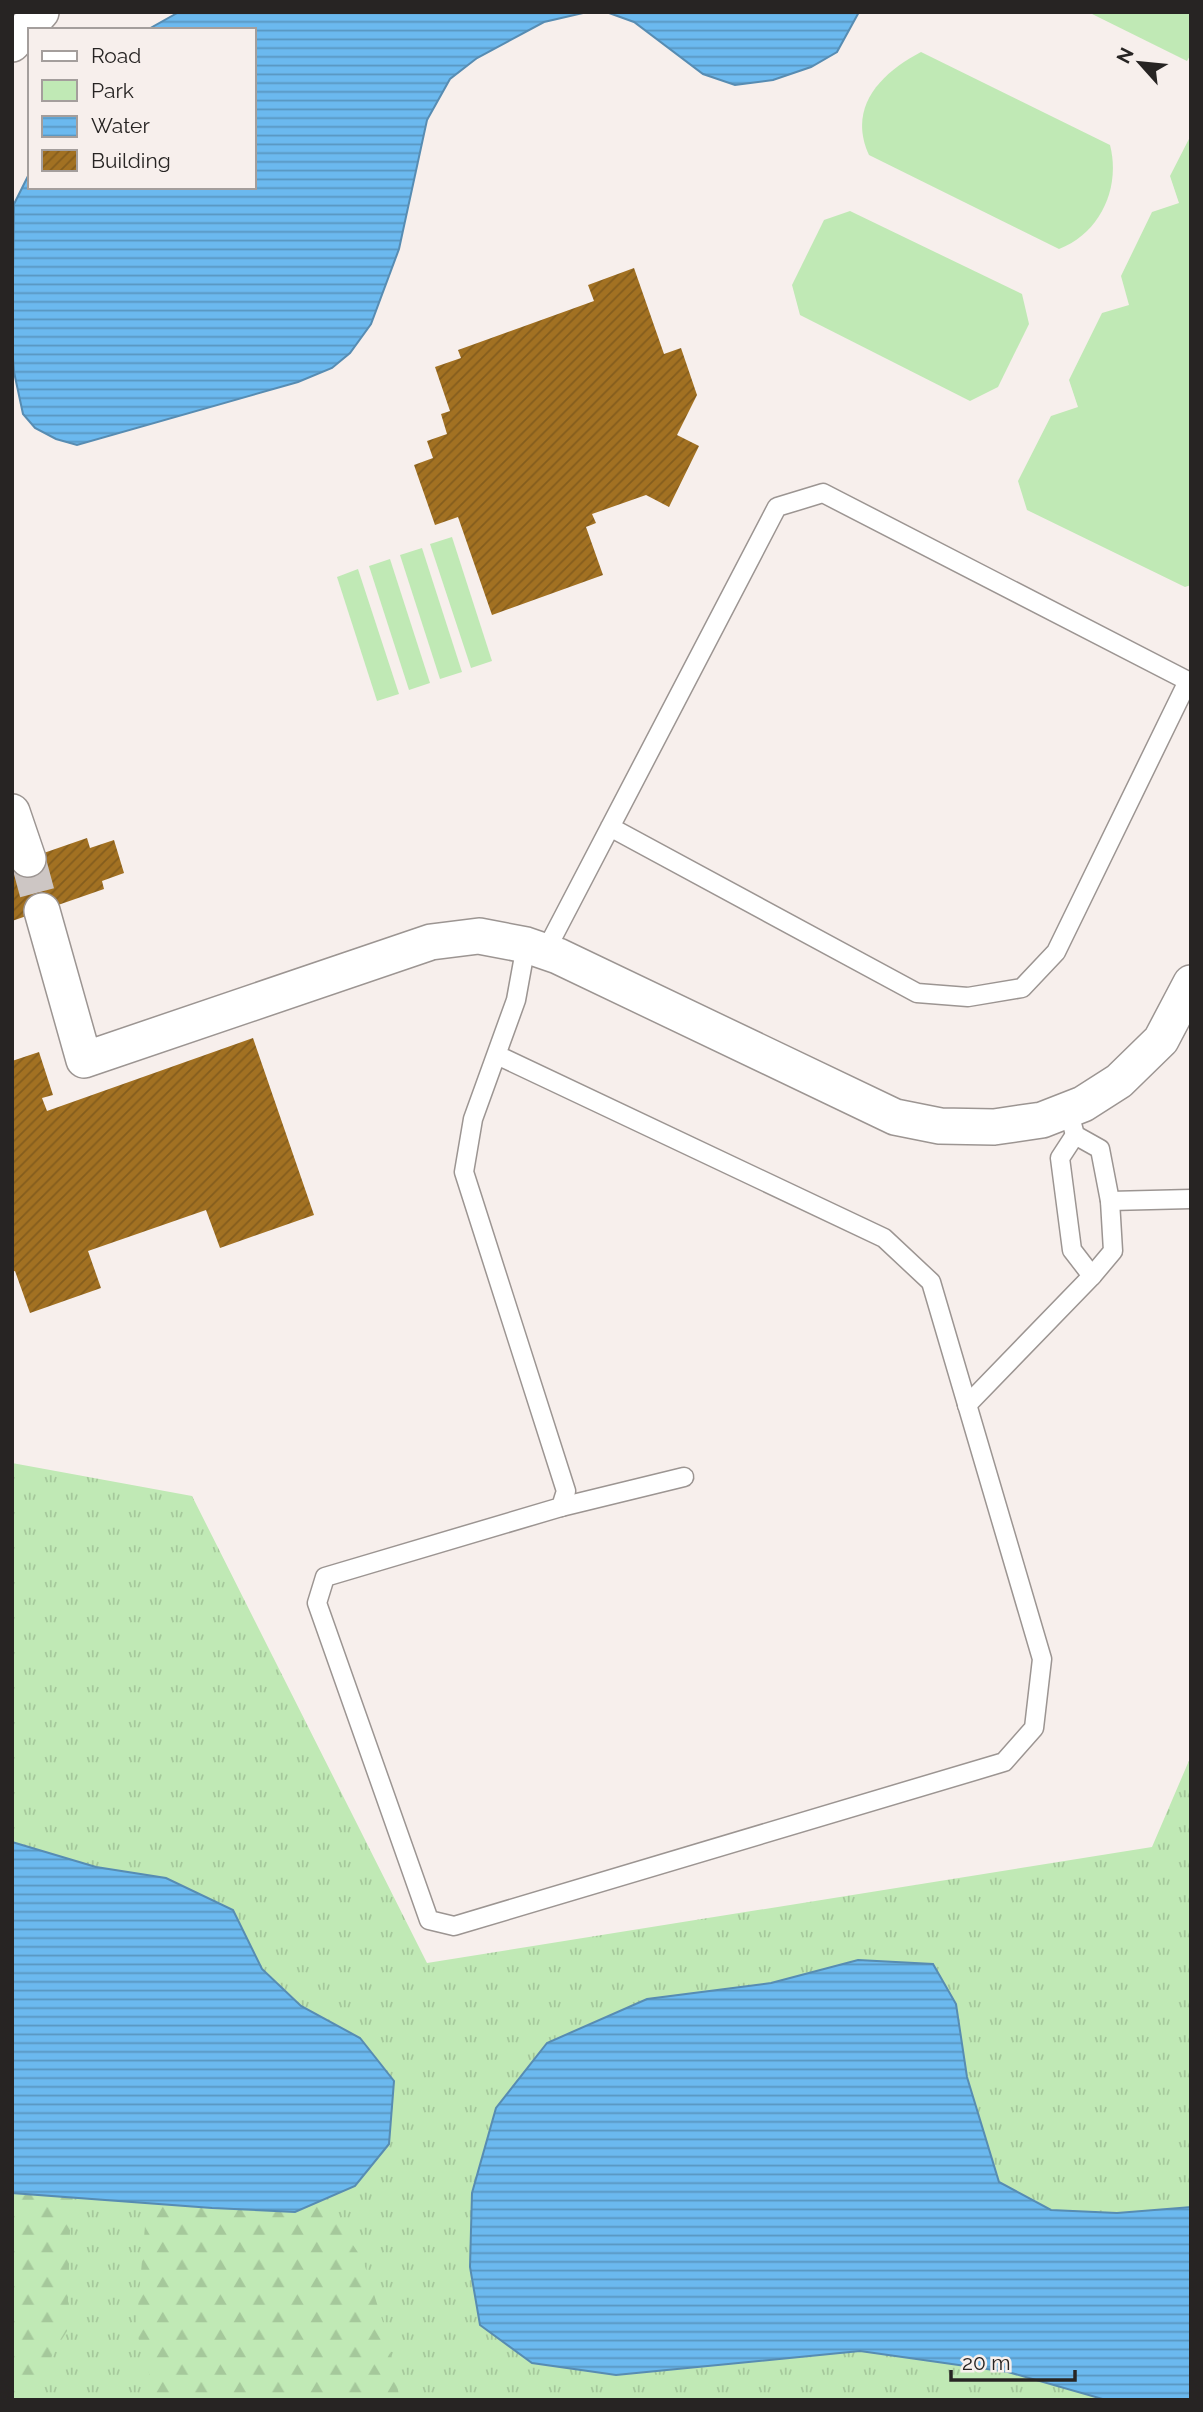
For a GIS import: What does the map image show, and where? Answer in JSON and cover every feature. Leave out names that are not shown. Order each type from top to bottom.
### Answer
[{"type":"street","points":[[12,44],[41,12]]},
{"type":"street","points":[[12,812],[28,859]]},
{"type":"street","points":[[41,911],[84,1060],[431,942],[479,936],[535,948],[895,1116],[940,1126],[994,1127],[1042,1120],[1072,1122],[1083,1104],[1119,1082],[1161,1040],[1191,983]]},
{"type":"lane","points":[[561,1507],[566,1491],[464,1172],[473,1119],[535,948],[610,827],[777,507],[823,493],[1190,683],[1056,952],[1022,988],[968,997],[917,993],[610,827]]},
{"type":"lane","points":[[497,1055],[884,1238],[931,1282],[1042,1659],[1034,1728],[1004,1762],[454,1926],[429,1920],[317,1603],[325,1577],[561,1507],[684,1477]]},
{"type":"lane","points":[[967,1405],[1092,1276],[1113,1251],[1110,1201],[1100,1149],[1072,1122],[1060,1158],[1072,1250],[1092,1276]]},
{"type":"lane","points":[[1110,1201],[1191,1199]]},
{"type":"green space","points":[[1088,12],[1191,12],[1191,54],[1187,61]]},
{"type":"green space","points":[[921,52],[1110,145],[1113,161],[1110,193],[1096,220],[1086,232],[1059,249],[869,155],[863,138],[862,122],[872,93],[893,70]]},
{"type":"green space","points":[[1191,135],[1191,585],[1185,587],[1027,510],[1018,481],[1051,416],[1078,407],[1069,380],[1102,313],[1129,305],[1121,276],[1152,212],[1179,203],[1170,176]]},
{"type":"green space","points":[[850,211],[1022,294],[1029,324],[998,387],[970,401],[800,315],[792,285],[824,220]]},
{"type":"green space","points":[[452,537],[492,661],[471,668],[430,544]]},
{"type":"green space","points":[[422,548],[462,672],[440,679],[400,555]]},
{"type":"green space","points":[[390,559],[430,683],[409,690],[369,566]]},
{"type":"green space","points":[[358,569],[399,694],[377,701],[337,577]]},
{"type":"green space","points":[[12,1463],[192,1496],[427,1963],[1152,1847],[1191,1756],[1191,2400],[12,2400]]},
{"type":"green space","points":[[12,2193],[71,2197],[67,2331],[24,2400],[12,2400]]},
{"type":"green space","points":[[323,2200],[363,2260],[387,2335],[400,2400],[157,2400],[136,2330],[147,2203],[295,2212]]},
{"type":"water","points":[[179,12],[859,12],[837,52],[811,67],[773,80],[735,85],[703,74],[634,22],[609,13],[583,13],[544,22],[477,58],[450,79],[427,120],[399,249],[371,324],[350,353],[332,368],[298,382],[77,445],[56,439],[35,428],[23,414],[14,372],[14,204],[28,176],[28,189],[256,189],[256,28],[151,28]]},
{"type":"water","points":[[12,1842],[96,1867],[166,1878],[233,1910],[262,1969],[301,2006],[360,2038],[394,2081],[389,2144],[355,2186],[295,2212],[12,2193]]},
{"type":"water","points":[[858,1960],[933,1964],[956,2004],[967,2077],[999,2182],[1051,2210],[1117,2213],[1191,2207],[1191,2400],[1106,2400],[1008,2372],[860,2351],[616,2375],[532,2363],[480,2325],[470,2267],[472,2193],[496,2108],[547,2043],[647,1999],[771,1983]]},
{"type":"building","points":[[634,268],[664,354],[681,348],[697,395],[677,435],[699,446],[669,507],[646,495],[592,514],[596,523],[586,527],[603,575],[492,615],[458,517],[435,525],[414,465],[433,458],[427,441],[447,434],[441,414],[450,411],[435,367],[461,358],[458,350],[594,301],[588,285]]},
{"type":"building","points":[[87,838],[90,848],[114,840],[124,873],[102,881],[104,889],[12,921],[12,864]]},
{"type":"building","points":[[253,1038],[314,1215],[220,1248],[206,1210],[88,1251],[101,1288],[30,1313],[15,1271],[12,1272],[12,1061],[39,1052],[53,1095],[42,1098],[47,1111]]},
{"type":"tunnel","points":[[28,859],[42,911]]}]
